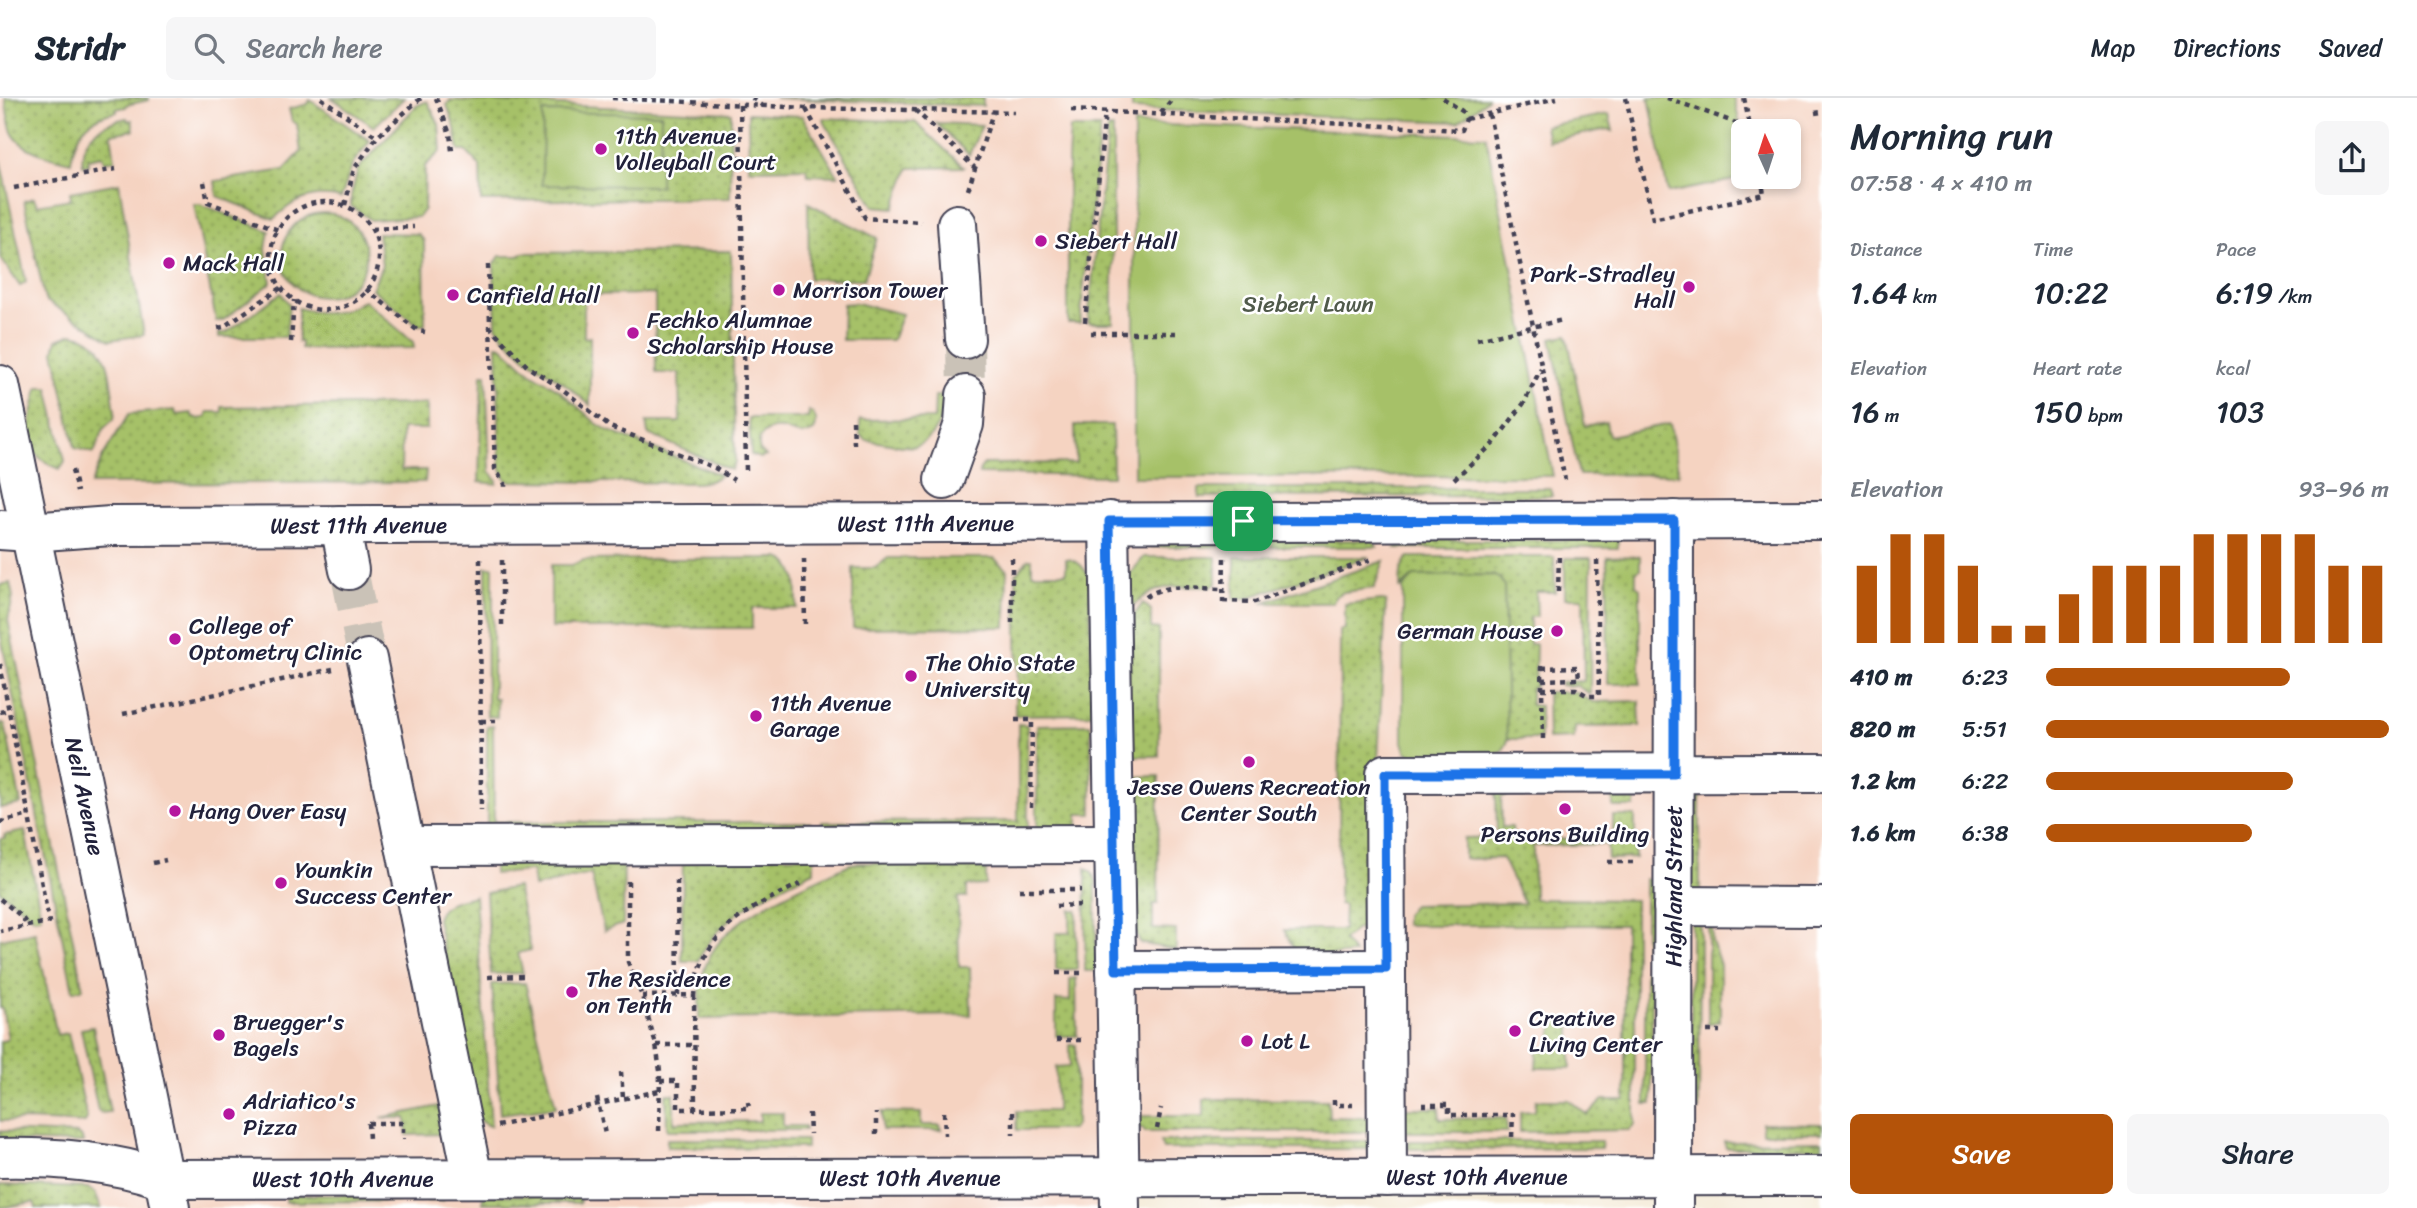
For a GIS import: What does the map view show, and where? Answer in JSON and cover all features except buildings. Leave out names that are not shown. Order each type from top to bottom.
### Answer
[{"type":"street","points":[[957,224],[965,339]]},
{"type":"street","name":"Neil Avenue","points":[[0,385],[15,531],[167,1194]]},
{"type":"street","points":[[944,480],[964,424],[966,396]]},
{"type":"street","name":"Highland Street","points":[[1673,1192],[1674,520]]},
{"type":"street","name":"West 11th Avenue","points":[[15,531],[111,526],[1822,520]]},
{"type":"street","points":[[1109,521],[1114,844],[1099,971],[1120,1192]]},
{"type":"street","points":[[340,525],[349,570]]},
{"type":"street","points":[[367,660],[473,1178]]},
{"type":"street","points":[[1387,1177],[1385,774],[1822,773]]},
{"type":"street","points":[[405,846],[1114,844]]},
{"type":"street","points":[[1673,906],[1822,907]]},
{"type":"street","points":[[1099,971],[1386,969]]},
{"type":"street","name":"West 10th Avenue","points":[[0,1158],[89,1161],[143,1172],[167,1194],[473,1178],[1120,1192],[1387,1177],[1673,1192],[1822,1176]]},
{"type":"path","points":[[321,98],[377,137]]},
{"type":"path","points":[[345,205],[354,169],[377,137],[421,98]]},
{"type":"path","points":[[436,98],[450,134],[452,151]]},
{"type":"path","points":[[612,98],[805,108],[1014,112]]},
{"type":"path","points":[[752,98],[764,106]]},
{"type":"path","points":[[1161,114],[1173,98]]},
{"type":"path","points":[[1071,110],[1462,130],[1466,119],[1462,111],[1443,98]]},
{"type":"path","points":[[1466,119],[1558,98]]},
{"type":"path","points":[[1626,98],[1653,219],[1765,194],[1764,189]]},
{"type":"path","points":[[1667,98],[1731,123]]},
{"type":"path","points":[[1744,98],[1748,119]]},
{"type":"path","points":[[740,105],[746,472]]},
{"type":"path","points":[[805,108],[865,218],[957,224],[993,112]]},
{"type":"path","points":[[915,110],[975,168]]},
{"type":"path","points":[[1085,322],[1105,111]]},
{"type":"path","points":[[1489,114],[1565,480]]},
{"type":"path","points":[[14,188],[116,169]]},
{"type":"path","points":[[204,182],[208,202],[278,230]]},
{"type":"path","points":[[327,202],[345,205],[360,215],[372,229],[378,247],[378,265],[372,282],[360,296],[345,306],[327,310],[310,308],[294,300],[281,288],[273,273],[270,256],[273,239],[293,211],[309,204],[327,202]]},
{"type":"path","points":[[372,229],[414,227]]},
{"type":"path","points":[[488,265],[495,469],[505,484],[505,491]]},
{"type":"path","points":[[218,328],[281,288]]},
{"type":"path","points":[[366,289],[418,331],[425,331]]},
{"type":"path","points":[[291,342],[294,300]]},
{"type":"path","points":[[1477,339],[1563,320]]},
{"type":"path","points":[[489,326],[528,367],[561,388],[610,427],[715,468],[734,480]]},
{"type":"path","points":[[1091,332],[1179,334]]},
{"type":"path","points":[[1454,479],[1494,443],[1524,403],[1541,368]]},
{"type":"path","points":[[853,420],[854,444]]},
{"type":"path","points":[[72,470],[77,493]]},
{"type":"path","points":[[1542,689],[1576,689],[1588,696],[1599,696],[1597,551]]},
{"type":"path","points":[[1558,592],[1559,552]]},
{"type":"path","points":[[1224,553],[1223,602],[1255,602],[1375,558]]},
{"type":"path","points":[[1012,554],[1012,627]]},
{"type":"path","points":[[804,555],[805,628]]},
{"type":"path","points":[[479,845],[480,556]]},
{"type":"path","points":[[502,556],[502,629]]},
{"type":"path","points":[[1139,603],[1158,590],[1224,589]]},
{"type":"path","points":[[123,714],[367,660]]},
{"type":"path","points":[[0,664],[49,922],[0,931]]},
{"type":"path","points":[[1542,680],[1578,679],[1578,667],[1542,667],[1542,680],[1542,689],[1543,739]]},
{"type":"path","points":[[0,712],[9,710]]},
{"type":"path","points":[[1015,720],[1032,720],[1035,845]]},
{"type":"path","points":[[481,721],[497,721]]},
{"type":"path","points":[[0,822],[30,816]]},
{"type":"path","points":[[153,863],[166,860]]},
{"type":"path","points":[[1608,862],[1642,862]]},
{"type":"path","points":[[628,870],[628,962],[642,996],[656,1045],[660,1082],[659,1134]]},
{"type":"path","points":[[677,870],[678,995]]},
{"type":"path","points":[[695,1109],[694,995],[701,963],[725,928],[755,906],[813,877]]},
{"type":"path","points":[[1019,890],[1082,890]]},
{"type":"path","points":[[0,899],[21,916],[28,926]]},
{"type":"path","points":[[1056,906],[1082,905]]},
{"type":"path","points":[[1056,973],[1099,971]]},
{"type":"path","points":[[488,977],[524,976]]},
{"type":"path","points":[[642,996],[694,995]]},
{"type":"path","points":[[1056,1040],[1082,1040]]},
{"type":"path","points":[[656,1045],[694,1045]]},
{"type":"path","points":[[621,1072],[623,1098]]},
{"type":"path","points":[[660,1082],[678,1081],[678,1109],[749,1108],[748,1102]]},
{"type":"path","points":[[496,1126],[597,1101],[659,1091]]},
{"type":"path","points":[[597,1101],[605,1134]]},
{"type":"path","points":[[1156,1137],[1161,1108]]},
{"type":"path","points":[[944,1112],[945,1135]]},
{"type":"path","points":[[1013,1112],[1013,1135]]},
{"type":"path","points":[[1513,1112],[1513,1137]]},
{"type":"path","points":[[809,1113],[810,1134]]},
{"type":"path","points":[[876,1113],[876,1135]]},
{"type":"path","points":[[369,1139],[368,1122],[402,1123],[403,1139]]},
{"type":"shaded area","name":"The Ohio State University","points":[[0,98],[1822,98],[1822,1176],[1120,1176],[1120,1208],[0,1208]]},
{"type":"green space","points":[[5,98],[149,100],[126,105],[116,109],[117,112],[90,122],[75,143],[71,162],[38,153],[16,139]]},
{"type":"green space","points":[[332,98],[404,98],[374,127]]},
{"type":"green space","points":[[775,98],[983,98],[983,106]]},
{"type":"green space","points":[[1132,98],[1488,99],[1458,122],[1132,109]]},
{"type":"green space","points":[[1649,98],[1734,98],[1739,119],[1731,119],[1731,181],[1668,193]]},
{"type":"green space","points":[[310,100],[370,141],[353,163],[341,198],[322,196],[304,199],[288,207],[274,219],[217,196],[215,181],[284,170],[301,152],[297,124],[292,121],[289,109],[308,104]]},
{"type":"green space","points":[[450,100],[731,113],[730,198],[481,201],[480,166],[466,151],[459,151],[447,105]]},
{"type":"green space","points":[[427,101],[439,124],[441,151],[425,166],[424,209],[418,217],[371,220],[351,206],[358,169],[416,106]]},
{"type":"green space","name":"11th Avenue Volleyball Court","points":[[543,112],[661,114],[660,186],[542,185]]},
{"type":"green space","points":[[748,113],[802,116],[838,176],[808,175],[807,168],[749,169]]},
{"type":"green space","points":[[1609,114],[1613,131],[1608,129],[1548,141],[1545,126]]},
{"type":"green space","points":[[127,118],[128,121],[132,120],[134,130],[111,134],[115,160],[104,162],[102,156],[88,159],[88,165],[83,165],[84,146],[94,132],[109,123]]},
{"type":"green space","points":[[824,118],[915,122],[964,167],[909,168],[894,208],[874,206]]},
{"type":"green space","points":[[936,123],[982,125],[969,155]]},
{"type":"green space","name":"Siebert Lawn","points":[[1134,124],[1486,136],[1553,476],[1134,477]]},
{"type":"green space","points":[[1070,128],[1100,128],[1080,323],[1068,323]]},
{"type":"green space","points":[[1108,128],[1113,128],[1113,323],[1091,323],[1088,322]]},
{"type":"green space","points":[[0,159],[26,282],[20,286],[0,257]]},
{"type":"green space","points":[[119,183],[144,335],[110,340],[45,300],[24,201],[34,198],[37,205],[71,199],[70,192]]},
{"type":"green space","points":[[808,203],[877,238],[864,279],[809,279]]},
{"type":"green space","points":[[194,204],[269,231],[266,249],[271,283],[222,321],[216,321]]},
{"type":"green space","points":[[324,213],[347,220],[359,232],[366,255],[359,278],[347,290],[324,297],[301,290],[289,278],[282,255],[289,232],[301,220]]},
{"type":"green space","points":[[378,233],[418,234],[424,241],[425,325],[418,325],[372,289],[382,265]]},
{"type":"green space","points":[[731,251],[735,463],[731,470],[648,434],[646,422],[680,422],[679,373],[656,373],[655,294],[584,295],[584,338],[590,337],[590,405],[564,383],[525,357],[496,326],[494,265],[500,256],[519,256],[522,253]]},
{"type":"green space","points":[[281,293],[289,304],[286,337],[219,337],[219,333],[226,333]]},
{"type":"green space","points":[[364,300],[413,342],[414,348],[301,349],[301,342],[298,342],[298,308],[332,313]]},
{"type":"green space","points":[[856,303],[902,314],[892,340],[842,340],[843,304]]},
{"type":"green space","points":[[72,334],[95,344],[102,352],[110,373],[114,419],[104,428],[94,453],[75,448],[54,351],[57,340]]},
{"type":"green space","points":[[1567,335],[1585,426],[1606,422],[1609,436],[1670,424],[1679,474],[1579,475],[1551,338]]},
{"type":"green space","points":[[497,345],[502,346],[530,372],[559,390],[609,431],[721,475],[698,483],[507,481],[500,467]]},
{"type":"green space","points":[[482,374],[486,374],[490,471],[497,484],[479,482]]},
{"type":"green space","points":[[38,387],[48,387],[65,461],[60,469],[46,462],[31,446],[29,426]]},
{"type":"green space","points":[[935,396],[945,396],[943,411],[938,426],[923,443],[911,447],[899,446],[866,440],[860,435],[860,420],[934,419]]},
{"type":"green space","points":[[427,404],[427,429],[402,429],[401,470],[426,470],[425,482],[91,484],[103,456],[129,414],[175,410],[176,415],[191,413],[193,417],[200,419],[206,417],[208,412],[222,412],[222,407]]},
{"type":"green space","points":[[809,411],[816,420],[814,431],[796,434],[782,429],[767,431],[759,441],[760,451],[766,456],[760,458],[751,455],[749,418],[808,418]]},
{"type":"green space","points":[[1075,425],[1112,425],[1113,476],[979,474],[984,464],[1076,463]]},
{"type":"green space","points":[[1199,488],[1550,488],[1552,496],[1199,497]]},
{"type":"green space","points":[[1373,540],[1377,547],[1141,547],[1141,541]]},
{"type":"green space","points":[[1403,540],[1618,540],[1618,548],[1396,548]]},
{"type":"green space","points":[[1640,556],[1636,585],[1640,588],[1640,684],[1608,684],[1607,557]]},
{"type":"green space","points":[[1144,557],[1216,557],[1216,584],[1211,587],[1157,590],[1138,601],[1128,611],[1129,575]]},
{"type":"green space","points":[[1235,557],[1369,557],[1244,599],[1234,599]]},
{"type":"green space","points":[[1409,557],[1554,557],[1555,592],[1536,592],[1537,617],[1530,617],[1530,644],[1536,644],[1535,687],[1531,688],[1531,705],[1540,706],[1540,739],[1506,739],[1504,585],[1499,578],[1492,575],[1414,576],[1400,588],[1402,567]]},
{"type":"green space","points":[[779,558],[786,561],[793,572],[797,586],[797,608],[752,608],[752,628],[551,628],[551,565],[572,565],[584,560]]},
{"type":"green space","points":[[888,558],[994,558],[1007,570],[1006,627],[853,628],[853,568],[875,568]]},
{"type":"green space","points":[[1565,558],[1591,558],[1590,694],[1577,686],[1561,685],[1561,682],[1584,681],[1583,598],[1565,598]]},
{"type":"green space","points":[[1028,559],[1032,559],[1032,573],[1066,573],[1066,559],[1070,559],[1077,562],[1090,578],[1092,714],[1015,715],[1015,697],[1018,696],[1016,573]]},
{"type":"green space","points":[[1384,561],[1374,588],[1344,592],[1335,597],[1333,603],[1262,603]]},
{"type":"green space","points":[[486,567],[493,567],[493,698],[497,698],[497,717],[487,716]]},
{"type":"green space","points":[[1492,575],[1499,578],[1504,585],[1507,743],[1503,750],[1495,755],[1413,756],[1406,751],[1403,742],[1403,588],[1414,576]]},
{"type":"green space","points":[[10,583],[13,597],[8,620],[83,989],[73,991],[0,632],[0,585]]},
{"type":"green space","points":[[1382,600],[1386,602],[1369,942],[1358,928],[1343,940],[1354,954],[1299,958],[1284,930],[1343,930],[1344,905],[1339,904],[1340,630],[1345,629],[1345,604]]},
{"type":"green space","points":[[1143,603],[1151,610],[1151,628],[1159,629],[1159,756],[1128,756],[1129,622]]},
{"type":"green space","points":[[1547,692],[1575,692],[1593,702],[1639,701],[1640,726],[1575,727],[1574,738],[1548,739]]},
{"type":"green space","points":[[1,723],[5,724],[21,804],[0,808]]},
{"type":"green space","points":[[1018,724],[1027,725],[1028,832],[822,832],[822,822],[1018,821]]},
{"type":"green space","points":[[1089,724],[1092,814],[1078,814],[1078,831],[1037,832],[1037,725]]},
{"type":"green space","points":[[493,725],[494,822],[810,822],[810,832],[487,833],[487,726]]},
{"type":"green space","points":[[1159,776],[1158,904],[1153,904],[1153,929],[1176,930],[1176,950],[1140,943],[1132,922],[1129,777]]},
{"type":"green space","points":[[1507,782],[1507,796],[1501,797],[1502,827],[1512,827],[1513,839],[1613,839],[1613,816],[1635,816],[1635,858],[1608,859],[1607,844],[1533,846],[1534,899],[1635,900],[1635,1125],[1629,1130],[1520,1132],[1520,1112],[1535,1111],[1536,1100],[1569,1100],[1587,1115],[1603,1100],[1625,1100],[1625,925],[1405,925],[1405,915],[1413,905],[1524,903],[1502,858],[1464,859],[1464,838],[1497,837],[1496,790]]},
{"type":"green space","points":[[1635,782],[1635,807],[1613,807],[1613,788]]},
{"type":"green space","points":[[1700,783],[1700,897],[1691,890],[1693,785]]},
{"type":"green space","points":[[25,831],[41,917],[34,918],[0,891],[0,839],[5,838],[4,835]]},
{"type":"green space","points":[[814,856],[814,871],[747,906],[719,930],[698,961],[682,961],[683,857]]},
{"type":"green space","points":[[494,857],[624,857],[623,924],[604,931],[591,874],[534,887],[532,871],[494,874]]},
{"type":"green space","points":[[986,863],[986,885],[967,886],[967,897],[958,897],[959,967],[970,967],[971,1015],[699,1019],[700,989],[705,967],[719,943],[733,928],[751,914],[791,891],[850,864]]},
{"type":"green space","points":[[1086,868],[1096,881],[1096,971],[1085,971]]},
{"type":"green space","points":[[1645,879],[1652,879],[1652,1104],[1645,1104]]},
{"type":"green space","points":[[517,887],[531,950],[518,953],[523,973],[491,974],[486,893]]},
{"type":"green space","points":[[475,896],[489,1126],[478,1120],[437,919],[447,905]]},
{"type":"green space","points":[[1070,910],[1077,910],[1077,969],[1056,970],[1056,933],[1070,933]]},
{"type":"green space","points":[[1700,920],[1699,1110],[1691,1109],[1691,922]]},
{"type":"green space","points":[[1708,920],[1712,920],[1712,941],[1720,965],[1720,1021],[1708,1024]]},
{"type":"green space","points":[[35,932],[57,1035],[68,1033],[87,1118],[85,1123],[0,1121],[0,1042],[8,1039],[0,1008],[0,939]]},
{"type":"green space","points":[[1076,978],[1077,1036],[1056,1036],[1056,1000],[1070,1001],[1070,979]]},
{"type":"green space","points":[[525,983],[556,1107],[500,1114],[492,984]]},
{"type":"green space","points":[[1553,1019],[1571,1019],[1571,1068],[1536,1068],[1537,1049],[1552,1048]]},
{"type":"green space","points":[[93,1027],[110,1112],[98,1111],[81,1029]]},
{"type":"green space","points":[[1070,1045],[1076,1045],[1076,1123],[1072,1130],[1017,1130],[1017,1111],[1056,1111],[1056,1067],[1070,1066]]},
{"type":"green space","points":[[666,1094],[674,1094],[674,1122],[760,1121],[760,1113],[783,1113],[783,1126],[805,1126],[805,1130],[667,1130]]},
{"type":"green space","points":[[1204,1099],[1328,1100],[1329,1117],[1372,1118],[1371,1132],[1145,1132],[1142,1128],[1122,1127],[1122,1116],[1204,1116]]},
{"type":"green space","points":[[444,1105],[446,1134],[407,1135],[406,1118],[381,1118]]},
{"type":"green space","points":[[1400,1108],[1439,1108],[1440,1119],[1506,1118],[1507,1132],[1400,1132]]},
{"type":"green space","points":[[882,1112],[921,1113],[921,1125],[940,1125],[941,1130],[882,1130]]},
{"type":"green space","points":[[1762,1123],[1822,1124],[1822,1133],[1762,1133]]},
{"type":"green space","points":[[0,1131],[77,1134],[83,1143],[0,1141]]},
{"type":"green space","points":[[667,1139],[806,1140],[806,1148],[667,1147]]},
{"type":"green space","points":[[1160,1141],[1372,1141],[1367,1149],[1163,1149]]},
{"type":"green space","points":[[1408,1141],[1602,1141],[1601,1148],[1408,1149]]},
{"type":"green space","points":[[1822,1141],[1822,1148],[1726,1148],[1724,1142]]},
{"type":"green space","points":[[0,1185],[88,1188],[95,1193],[101,1208],[36,1208],[34,1202],[0,1208]]},
{"type":"green space","points":[[286,1195],[443,1195],[443,1201],[286,1202]]},
{"type":"green space","points":[[483,1195],[580,1196],[580,1203],[483,1203]]},
{"type":"tunnel","points":[[965,339],[966,395]]},
{"type":"tunnel","points":[[349,570],[367,659]]},
{"type":"place","name":"11th Avenue Volleyball Court","points":[[601,149]]},
{"type":"place","name":"Siebert Hall","points":[[1041,241]]},
{"type":"place","name":"Mack Hall","points":[[169,263]]},
{"type":"place","name":"Park-Stradley Hall","points":[[1689,287]]},
{"type":"place","name":"Morrison Tower","points":[[779,290]]},
{"type":"place","name":"Canfield Hall","points":[[453,295]]},
{"type":"place","name":"Fechko Alumnae Scholarship House","points":[[633,333]]},
{"type":"place","name":"German House","points":[[1557,631]]},
{"type":"place","name":"College of Optometry Clinic","points":[[175,639]]},
{"type":"place","name":"The Ohio State University","points":[[911,676]]},
{"type":"place","name":"11th Avenue Garage","points":[[756,716]]},
{"type":"place","name":"Jesse Owens Recreation Center South","points":[[1249,762]]},
{"type":"place","name":"Persons Building","points":[[1565,809]]},
{"type":"place","name":"Hang Over Easy","points":[[175,811]]},
{"type":"place","name":"Younkin Success Center","points":[[281,883]]},
{"type":"place","name":"The Residence on Tenth","points":[[572,992]]},
{"type":"place","name":"Creative Living Center","points":[[1515,1031]]},
{"type":"place","name":"Bruegger's Bagels","points":[[219,1035]]},
{"type":"place","name":"Lot L","points":[[1247,1041]]},
{"type":"place","name":"Adriatico's Pizza","points":[[229,1114]]},
{"type":"route","points":[[1674,520],[1674,774],[1385,774],[1386,969],[1116,970],[1109,521],[1243,521],[1674,520]]}]
